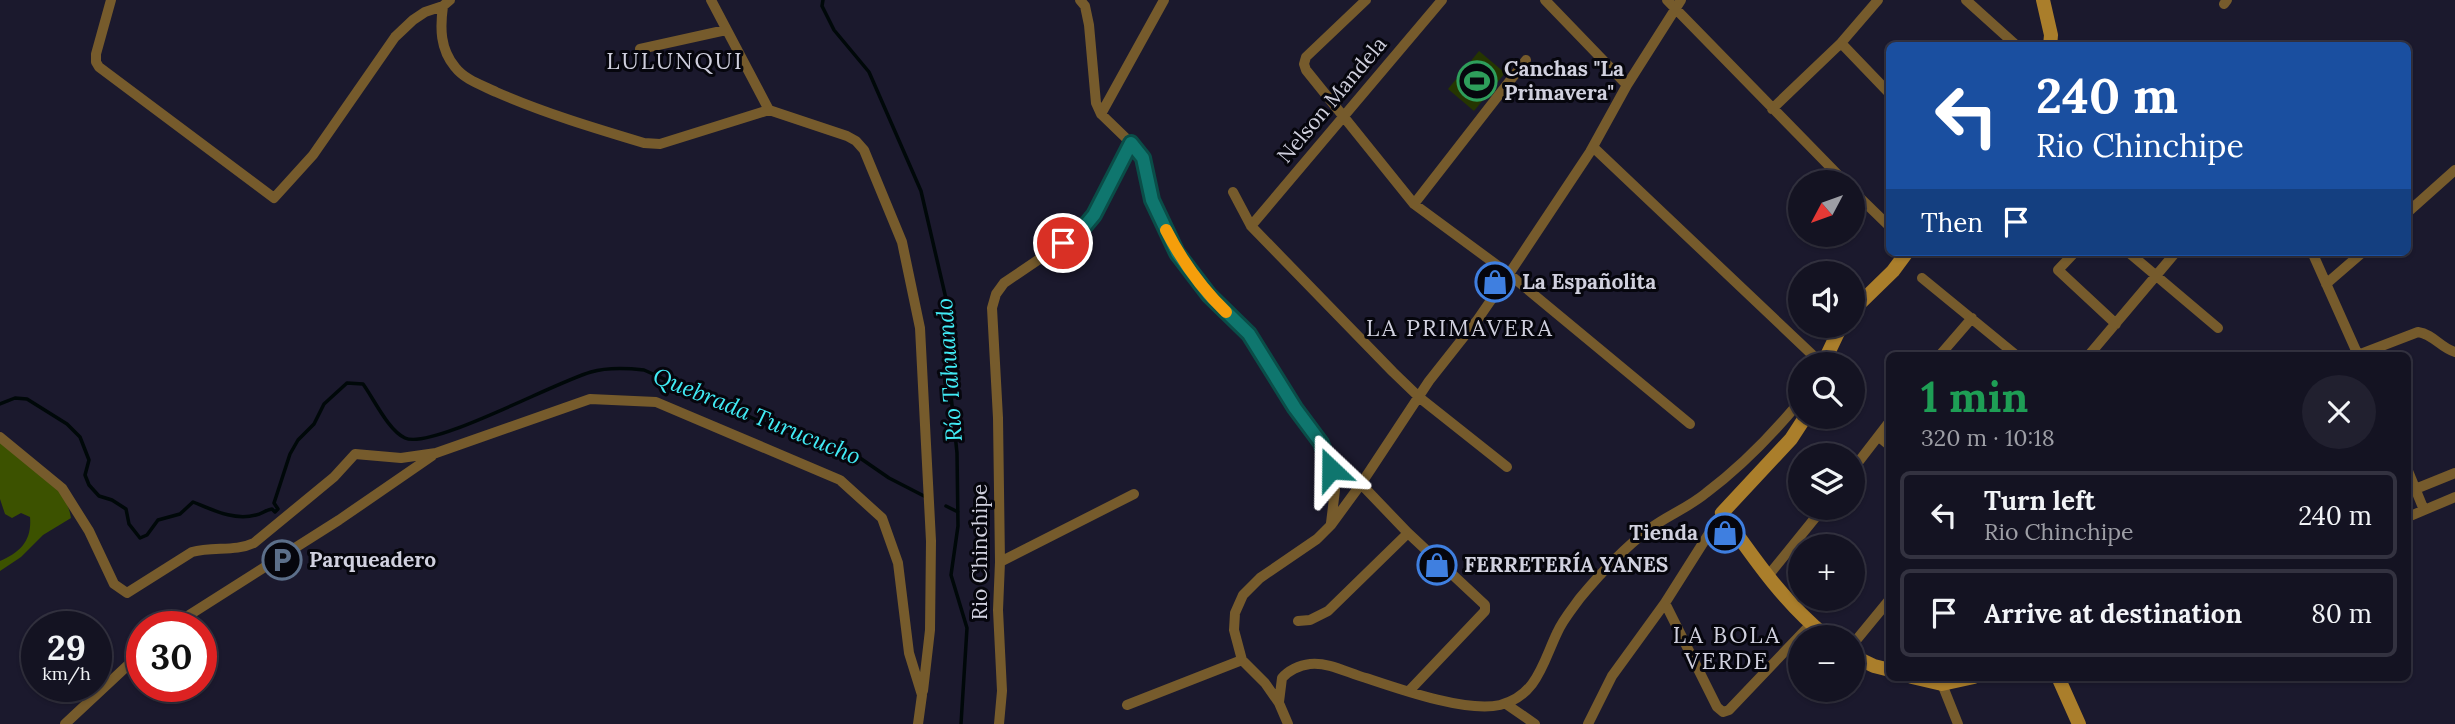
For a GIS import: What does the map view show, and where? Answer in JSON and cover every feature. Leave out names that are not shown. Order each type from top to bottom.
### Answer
[{"type":"main road","points":[[2043,0],[2050,42]]},
{"type":"main road","points":[[1865,298],[1904,256]]},
{"type":"main road","points":[[1798,429],[1722,513],[1768,576],[1811,624]]},
{"type":"main road","points":[[1865,662],[1886,669]]},
{"type":"main road","points":[[1929,681],[1942,684],[1956,681]]},
{"type":"main road","points":[[2060,681],[2079,724]]},
{"type":"street","points":[[110,0],[96,54],[99,68],[274,198],[313,155],[396,37],[425,12],[446,3]]},
{"type":"street","points":[[710,0],[769,110]]},
{"type":"street","points":[[1080,0],[1089,25],[1096,103],[1101,114],[1143,158],[1152,200],[1177,253],[1209,295],[1249,334],[1295,408],[1321,443],[1335,490],[1331,525]]},
{"type":"street","points":[[1101,114],[1164,0]]},
{"type":"street","points":[[1366,0],[1306,57],[1306,70],[1414,204],[1509,275],[1690,424]]},
{"type":"street","name":"Nelson Mandela","points":[[1251,226],[1442,0]]},
{"type":"street","points":[[1545,0],[1626,85]]},
{"type":"street","points":[[1772,109],[1841,43],[1878,0]]},
{"type":"street","points":[[1966,0],[2013,42]]},
{"type":"street","points":[[446,3],[440,30],[444,50],[455,67],[472,81],[536,110],[644,143],[660,144],[769,110],[847,136],[864,150],[902,242],[920,328],[931,541],[930,630],[918,724]]},
{"type":"street","points":[[1288,724],[1279,703],[1265,683],[1242,660],[1234,630],[1235,613],[1243,596],[1260,578],[1317,539],[1331,525],[1361,484],[1429,381],[1478,320],[1509,275],[1593,147],[1674,3],[1772,109],[1833,170]]},
{"type":"street","points":[[640,48],[726,30]]},
{"type":"street","points":[[1841,43],[1886,90]]},
{"type":"street","points":[[1414,204],[1526,60]]},
{"type":"street","name":"Rio Chinchipe","points":[[999,724],[1002,691],[998,610],[998,418],[992,308],[996,294],[1004,283],[1090,221],[1104,200],[1131,143]]},
{"type":"street","points":[[1593,147],[1810,352]]},
{"type":"street","points":[[2411,209],[2455,170]]},
{"type":"street","points":[[1233,192],[1251,226],[1420,398],[1507,467]]},
{"type":"street","points":[[1866,204],[1886,223]]},
{"type":"street","points":[[2071,256],[2058,270],[2116,324]]},
{"type":"street","points":[[2132,256],[2218,328]]},
{"type":"street","points":[[2092,352],[2172,256]]},
{"type":"street","points":[[2314,256],[2357,352]]},
{"type":"street","points":[[2326,284],[2358,256]]},
{"type":"street","points":[[1922,278],[2012,352]]},
{"type":"street","points":[[1943,352],[1972,318]]},
{"type":"street","points":[[2366,352],[2418,332],[2426,333],[2455,352]]},
{"type":"street","points":[[0,437],[62,488],[89,531],[114,584],[127,593],[192,552],[243,548],[254,543],[334,477],[355,454],[401,458],[436,453],[590,399],[656,402],[840,480],[882,518],[898,563],[909,653],[922,695]]},
{"type":"street","points":[[1279,703],[1282,678],[1286,673],[1310,664],[1331,666],[1409,691],[1475,706],[1506,704],[1527,691],[1536,680],[1563,622],[1619,556],[1648,530],[1703,496],[1748,458],[1788,414]]},
{"type":"street","points":[[1865,454],[1886,427]]},
{"type":"street","points":[[1879,437],[1886,443]]},
{"type":"street","points":[[196,611],[330,526],[436,453]]},
{"type":"street","points":[[2424,510],[2412,490],[2455,473]]},
{"type":"street","points":[[1361,484],[1408,533],[1485,605],[1485,611],[1409,691]]},
{"type":"street","points":[[1000,562],[1134,494]]},
{"type":"street","points":[[2411,516],[2455,497]]},
{"type":"street","points":[[1588,724],[1612,676],[1665,603],[1722,513]]},
{"type":"street","points":[[1768,576],[1813,520]]},
{"type":"street","points":[[1298,621],[1310,620],[1328,611],[1408,533]]},
{"type":"street","points":[[1665,603],[1717,707],[1723,712],[1729,710],[1811,624]]},
{"type":"street","points":[[1865,629],[1886,604]]},
{"type":"street","points":[[1127,705],[1242,660]]},
{"type":"street","points":[[65,724],[126,667]]},
{"type":"street","points":[[1942,684],[1958,724]]},
{"type":"street","points":[[1506,704],[1535,724]]},
{"type":"green space","name":"Canchas \"La Primavera\"","points":[[1479,51],[1505,73],[1474,111],[1448,89]]},
{"type":"green space","points":[[0,440],[53,483],[68,505],[71,518],[43,535],[21,557],[0,571],[0,561],[14,554],[27,539],[30,517],[21,513],[12,518],[5,514],[0,499]]},
{"type":"waterway","name":"Río Tahuando","points":[[823,0],[822,6],[834,30],[869,72],[921,191],[950,316],[950,386],[957,453],[958,526],[951,575],[967,628],[961,724]]},
{"type":"waterway","name":"Quebrada Turucucho","points":[[0,404],[15,398],[27,399],[67,424],[80,437],[89,460],[85,475],[89,485],[99,496],[126,509],[129,524],[140,538],[147,535],[158,520],[180,514],[193,502],[240,517],[272,509],[275,512],[278,509],[274,503],[290,454],[298,440],[314,424],[324,404],[347,383],[363,384],[382,414],[399,434],[405,438],[419,439],[466,425],[591,372],[624,368],[644,370],[775,428],[824,440],[847,449],[889,478],[924,496]]},
{"type":"waterway","points":[[946,506],[958,512]]},
{"type":"slow traffic","points":[[1166,230],[1177,253],[1209,295],[1226,312]]},
{"type":"place","name":"Canchas \"La Primavera\"","points":[[1477,81]]},
{"type":"place","name":"La Españolita","points":[[1495,282]]},
{"type":"place","name":"Tienda","points":[[1725,533]]},
{"type":"place","name":"Parqueadero","points":[[282,560]]},
{"type":"place","name":"FERRETERÍA YANES","points":[[1437,565]]},
{"type":"district","name":"LULUNQUI","points":[[675,61]]},
{"type":"district","name":"LA PRIMAVERA","points":[[1460,328]]},
{"type":"district","name":"LA BOLA VERDE","points":[[1727,648]]},
{"type":"route","points":[[1063,243],[1084,227],[1094,215],[1131,143],[1143,158],[1152,200],[1177,253],[1209,295],[1249,334],[1295,408],[1321,443],[1331,469]]}]
